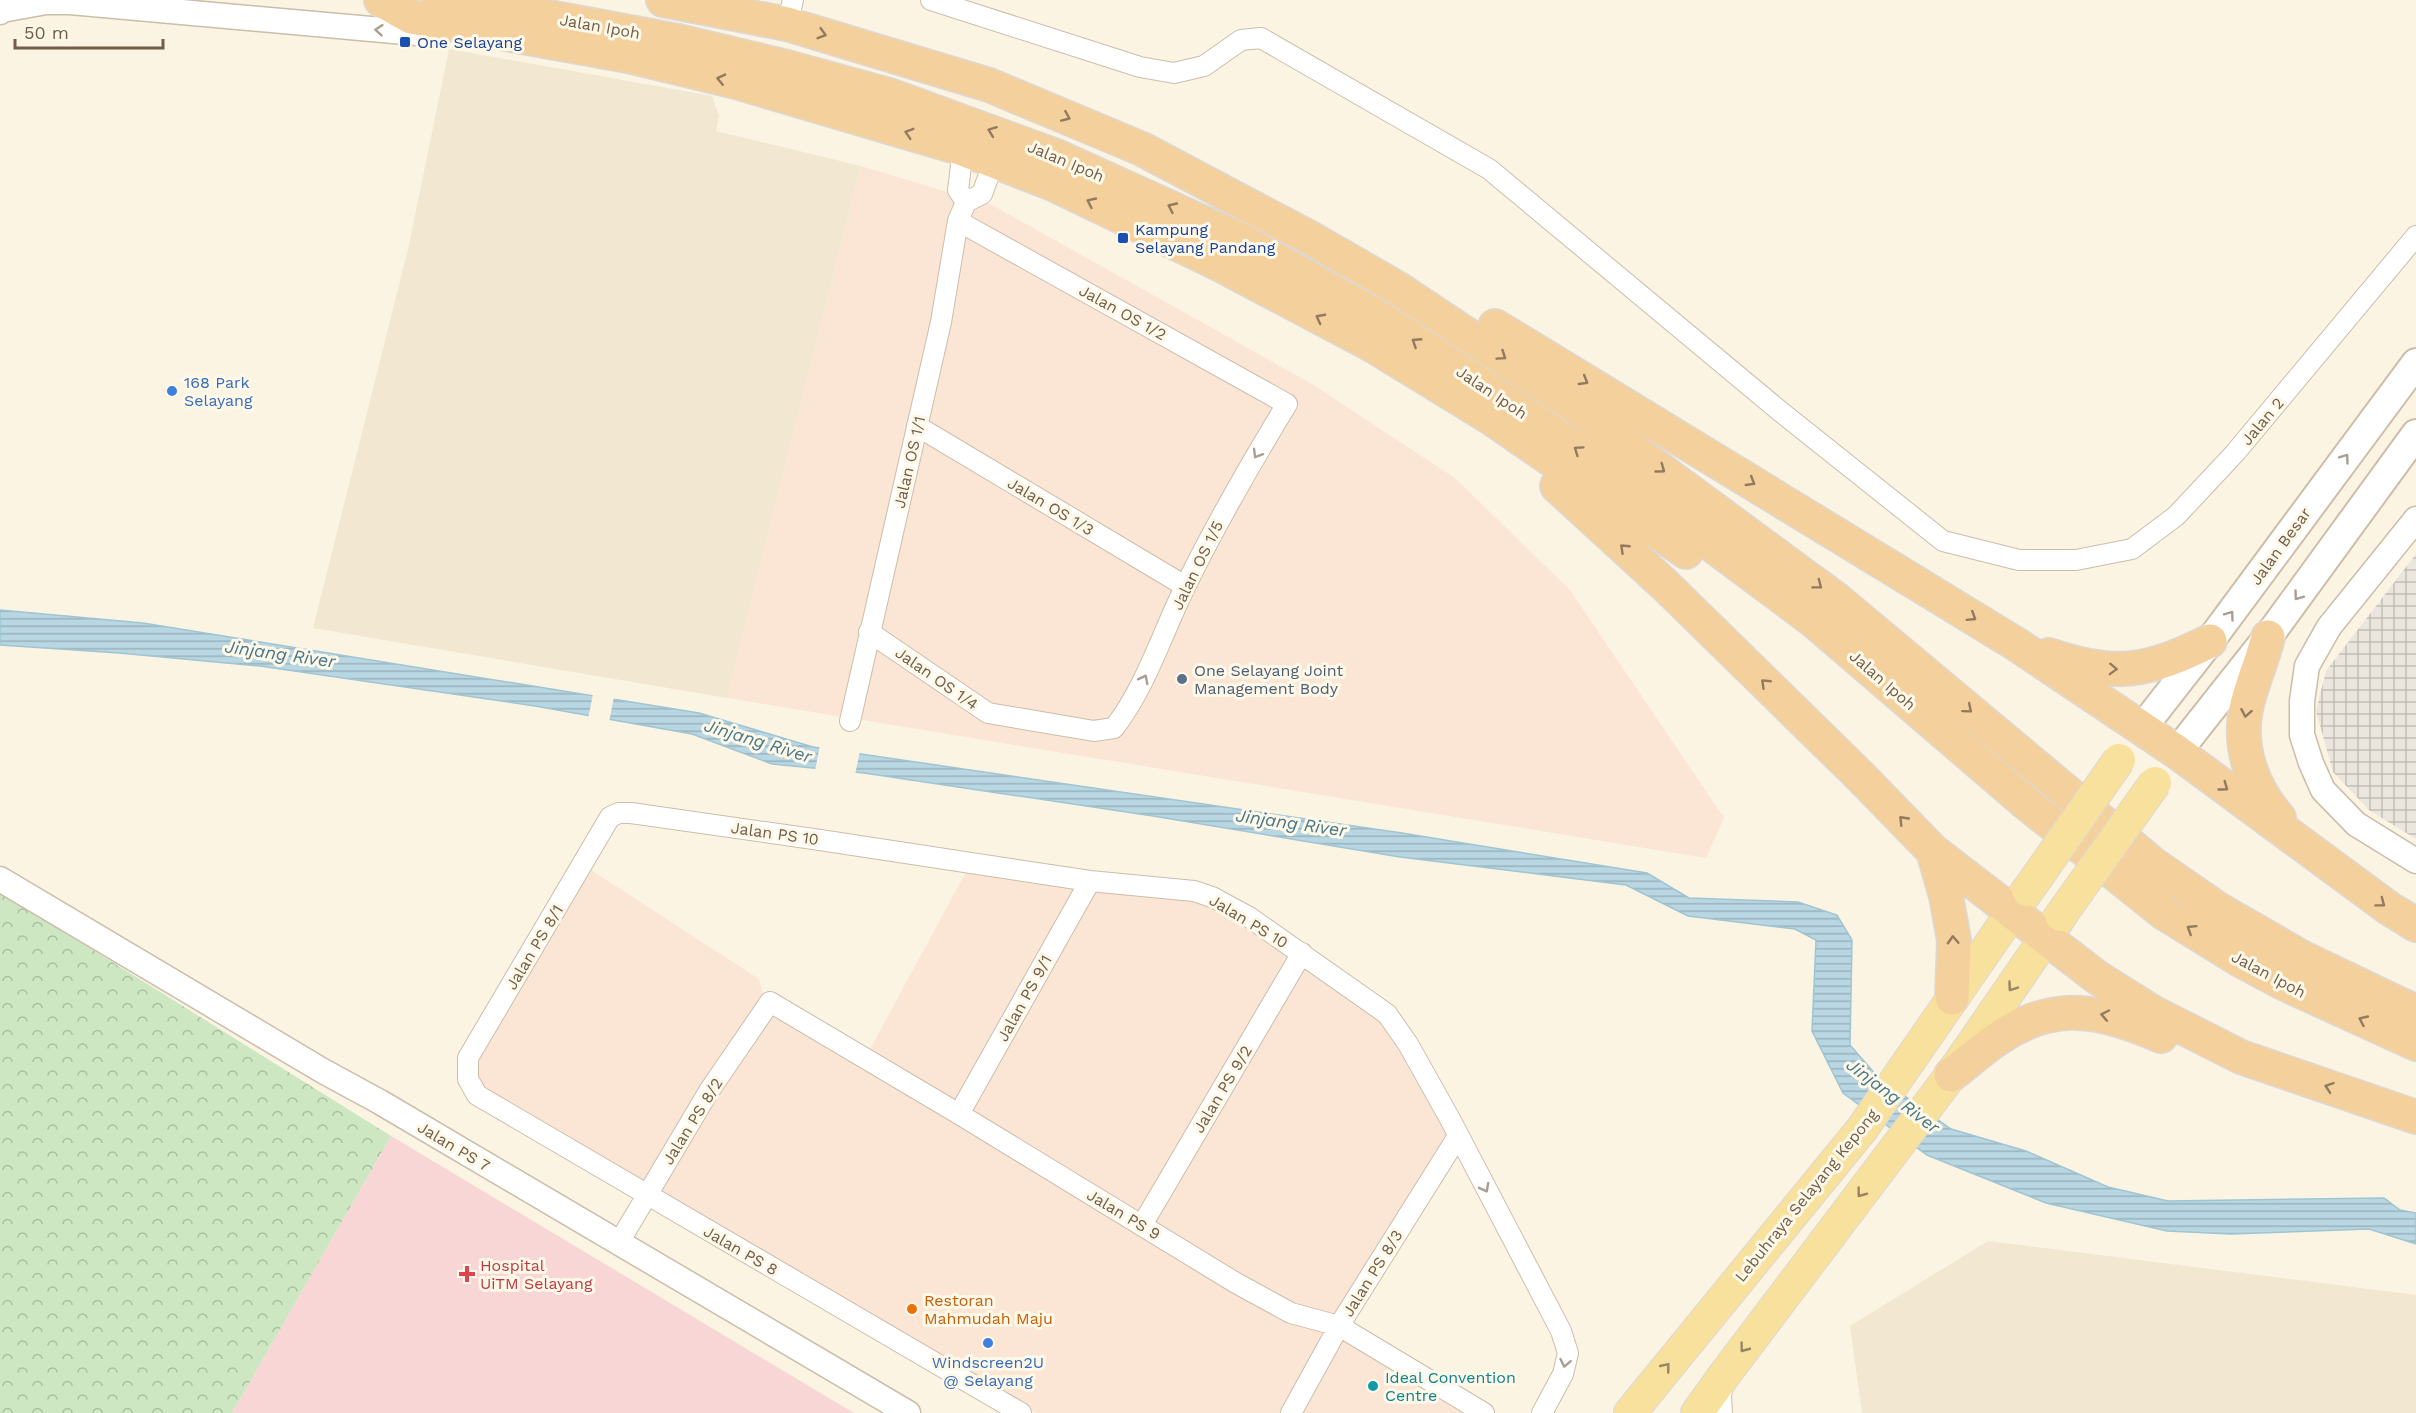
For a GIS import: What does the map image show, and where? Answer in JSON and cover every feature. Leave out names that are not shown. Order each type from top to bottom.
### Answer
[{"type":"highway","points":[[381,0],[411,16],[628,56],[736,82],[963,149],[1108,210],[1219,264],[1372,345],[1491,418],[1723,578],[2026,803]]},
{"type":"highway","name":"Jalan Ipoh","points":[[438,0],[549,17],[678,41],[788,67],[890,95],[1056,156],[1237,238],[1380,318],[1661,507],[1814,621],[2026,803],[2164,913],[2240,960],[2283,983],[2416,1044]]},
{"type":"highway","name":"Jalan Ipoh","points":[[663,0],[790,12],[988,85],[1142,149],[1312,239],[1397,288],[1570,403],[1836,599],[2154,864],[2218,909],[2303,958],[2416,1012]]},
{"type":"highway","points":[[1142,149],[1308,224],[1470,311],[2016,644],[2177,752],[2390,909],[2416,925]]},
{"type":"highway","points":[[1372,345],[1498,434],[1674,594],[1860,776],[1933,851],[2020,900],[2053,927],[2098,978],[2145,1007],[2241,1057],[2416,1117]]},
{"type":"highway","points":[[2268,637],[2246,707],[2244,747],[2256,784],[2268,806],[2302,844]]},
{"type":"highway","points":[[2016,644],[2079,665],[2113,670],[2143,668],[2176,658],[2210,641]]},
{"type":"highway","points":[[1933,851],[1949,908],[1954,940],[1952,998]]},
{"type":"highway","points":[[1951,1075],[1999,1037],[2021,1025],[2038,1018],[2069,1012],[2093,1012],[2112,1016],[2182,1045],[2212,1053],[2241,1057]]},
{"type":"main road","name":"Jalan Besar","points":[[2142,728],[2210,641],[2416,363]]},
{"type":"main road","points":[[1697,1413],[1951,1075],[2177,752],[2268,637],[2416,434]]},
{"type":"main road","name":"Lebuhraya Selayang Kepong","points":[[1630,1413],[1862,1129],[2142,728]]},
{"type":"street","points":[[116,0],[143,9]]},
{"type":"street","name":"Jalan 2","points":[[931,0],[1140,67],[1174,72],[1203,66],[1241,40],[1261,38],[1489,169],[1781,412],[1943,540],[2019,560],[2076,560],[2132,549],[2176,516],[2235,453],[2416,237]]},
{"type":"street","points":[[0,12],[46,2],[584,48]]},
{"type":"street","points":[[963,149],[958,190],[966,202]]},
{"type":"street","name":"Jalan OS 1/1","points":[[850,721],[941,322],[958,221],[966,202],[982,194],[994,161]]},
{"type":"street","name":"Jalan OS 1/2","points":[[958,221],[1287,404]]},
{"type":"street","name":"Jalan OS 1/5","points":[[1114,728],[1145,680],[1185,586],[1235,489],[1287,404]]},
{"type":"street","name":"Jalan OS 1/3","points":[[917,426],[1185,586]]},
{"type":"street","points":[[2416,519],[2329,627],[2307,666],[2302,701],[2302,735],[2310,763],[2323,790],[2356,824],[2416,861]]},
{"type":"street","name":"Jalan OS 1/4","points":[[869,632],[988,713],[1094,731],[1114,728]]},
{"type":"street","name":"Jalan PS 10","points":[[610,817],[619,813],[631,813],[1090,881],[1194,891],[1212,897],[1249,917],[1387,1014],[1408,1044],[1561,1331],[1568,1353],[1563,1374],[1542,1413]]},
{"type":"street","name":"Jalan PS 8/1","points":[[468,1079],[468,1058],[610,817]]},
{"type":"street","name":"Jalan PS 7","points":[[0,879],[908,1413]]},
{"type":"street","name":"Jalan PS 9/1","points":[[959,1114],[1090,881]]},
{"type":"street","name":"Jalan PS 9/2","points":[[1142,1225],[1302,954]]},
{"type":"street","name":"Jalan PS 8/2","points":[[618,1244],[709,1091],[770,1002]]},
{"type":"street","name":"Jalan PS 9","points":[[770,1002],[1236,1283],[1291,1313],[1339,1326],[1484,1413]]},
{"type":"street","name":"Jalan PS 8","points":[[468,1079],[477,1095],[1021,1413]]},
{"type":"street","name":"Jalan PS 8/3","points":[[1291,1413],[1339,1326],[1458,1136]]},
{"type":"street","points":[[1722,1413],[1721,1396],[1725,1374]]},
{"type":"shaded area","points":[[449,49],[712,96],[719,116],[716,131],[861,166],[727,698],[313,628],[409,245]]},
{"type":"shaded area","points":[[861,166],[994,206],[1312,384],[1455,478],[1570,590],[1724,818],[1706,858],[727,698]]},
{"type":"shaded area","points":[[2416,554],[2416,839],[2369,810],[2333,772],[2316,711],[2326,671]]},
{"type":"shaded area","points":[[591,870],[759,979],[764,998],[862,1064],[967,870],[1192,897],[1212,906],[1378,1016],[1403,1050],[1450,1135],[1327,1328],[1471,1413],[1036,1413],[483,1090],[476,1076],[475,1058]]},
{"type":"shaded area","name":"Hospital UiTM Selayang","points":[[391,1136],[854,1413],[232,1413]]},
{"type":"shaded area","points":[[1988,1241],[2416,1295],[2416,1413],[1862,1413],[1850,1326]]},
{"type":"green space","points":[[0,892],[391,1136],[232,1413],[0,1413]]},
{"type":"water","name":"Jinjang River","points":[[0,610],[143,623],[699,713],[813,747],[1402,833],[1647,873],[1689,898],[1798,902],[1837,915],[1852,940],[1850,1045],[1877,1076],[1951,1129],[2026,1151],[2108,1187],[2168,1201],[2384,1198],[2400,1210],[2416,1213],[2416,1244],[2369,1229],[2231,1234],[2167,1231],[2046,1203],[1927,1155],[1843,1093],[1812,1031],[1816,940],[1795,929],[1688,916],[1626,885],[1400,857],[1153,816],[864,773],[772,764],[692,734],[535,706],[260,666],[0,645]]},
{"type":"pier","points":[[593,694],[614,697],[609,722],[588,719]]},
{"type":"pier","points":[[820,745],[860,751],[855,775],[815,771]]},
{"type":"place","name":"One Selayang","points":[[405,42]]},
{"type":"place","name":"Kampung Selayang Pandang","points":[[1123,238]]},
{"type":"place","name":"168 Park Selayang","points":[[172,391]]},
{"type":"place","name":"One Selayang Joint Management Body","points":[[1182,679]]},
{"type":"place","name":"Hospital UiTM Selayang","points":[[467,1274]]},
{"type":"place","name":"Restoran Mahmudah Maju","points":[[912,1309]]},
{"type":"place","name":"Windscreen2U @ Selayang","points":[[988,1343]]},
{"type":"place","name":"Ideal Convention Centre","points":[[1373,1386]]}]
